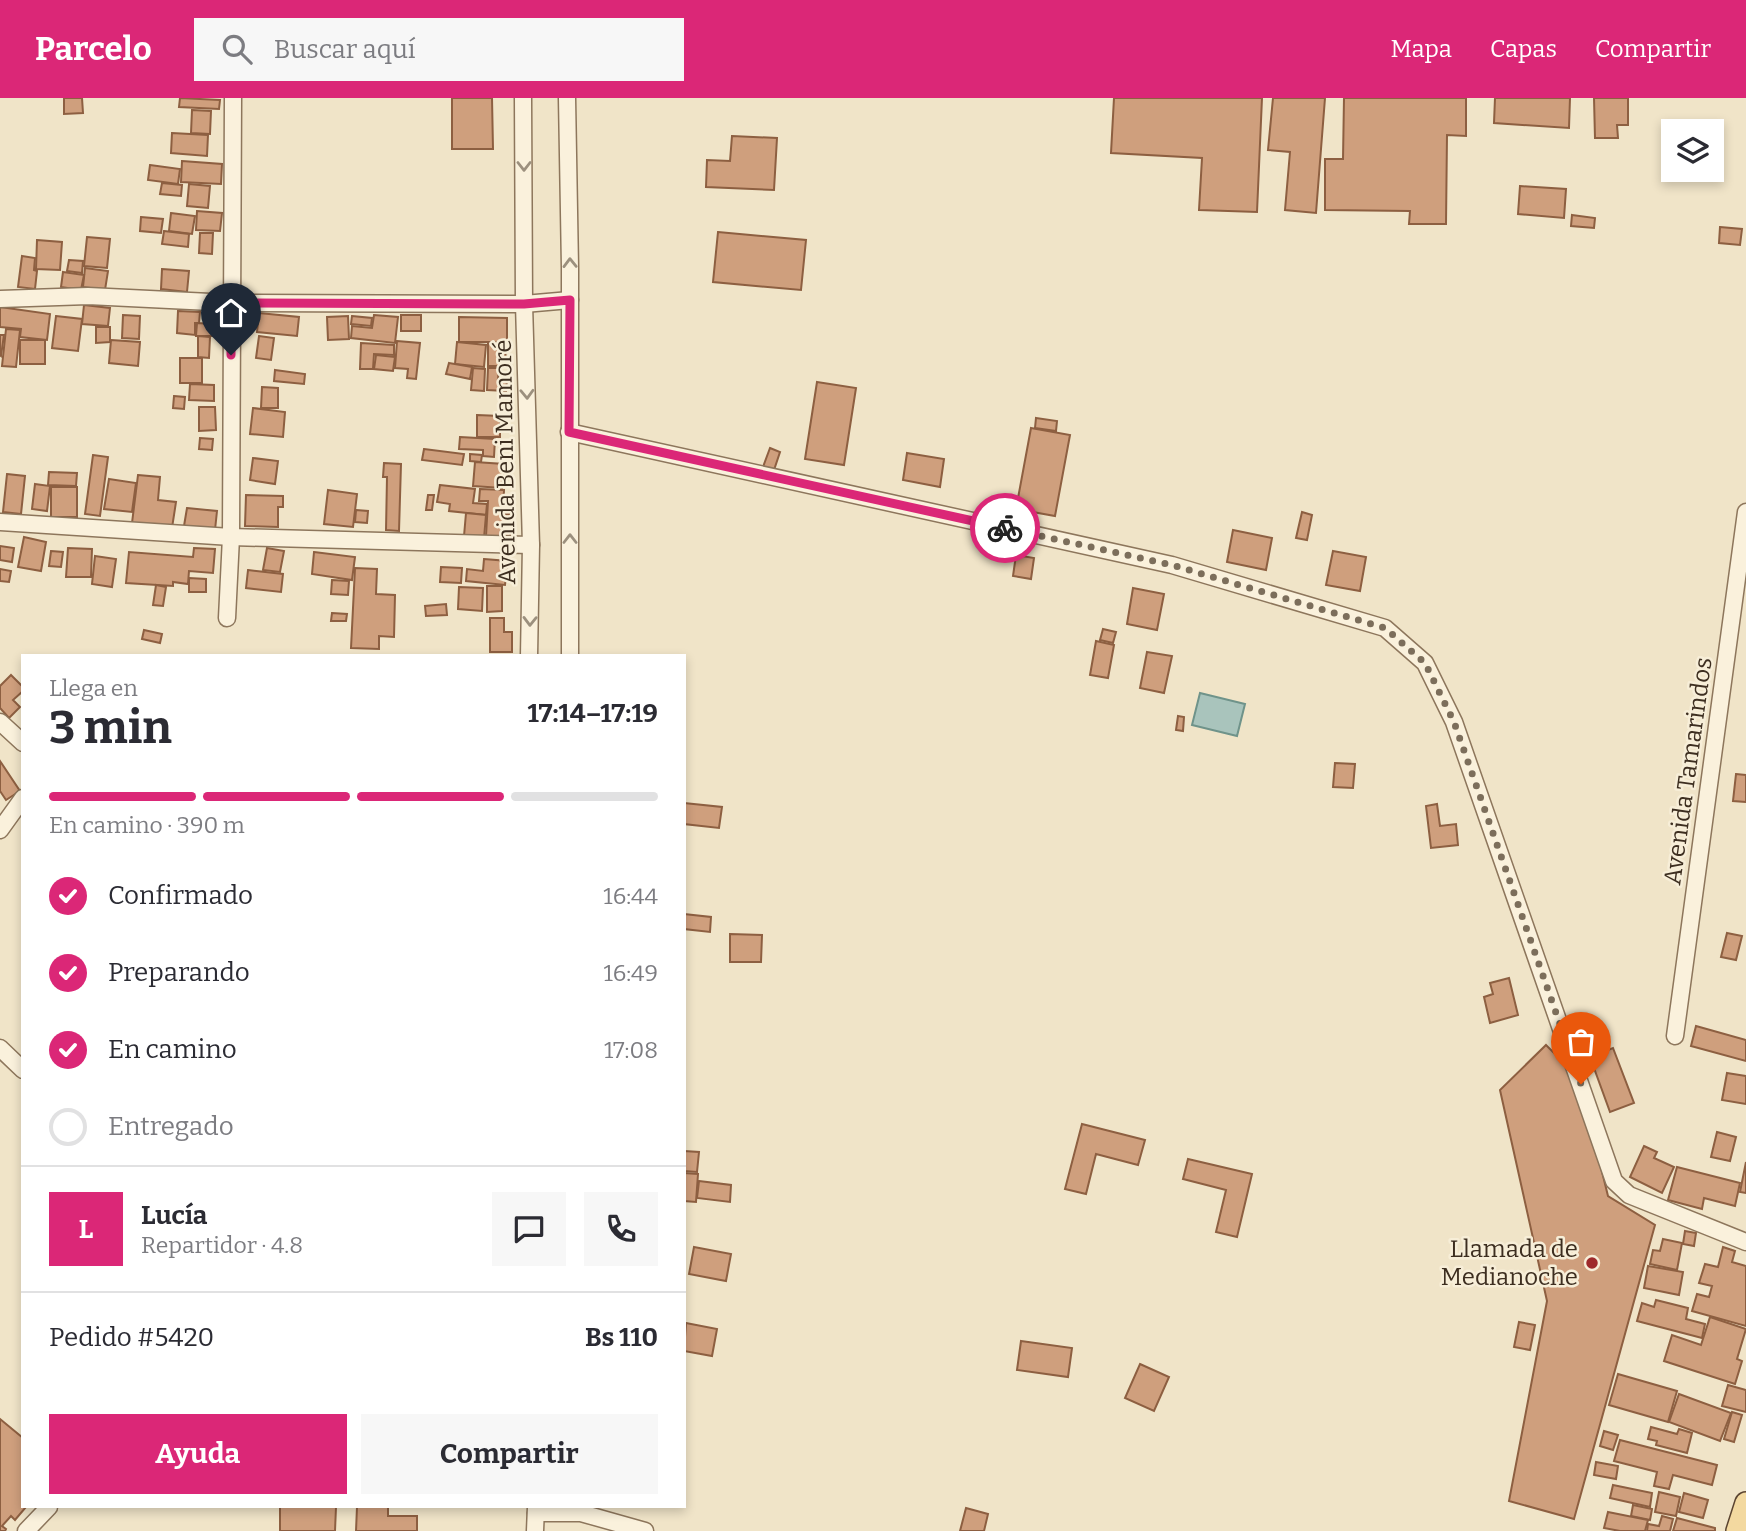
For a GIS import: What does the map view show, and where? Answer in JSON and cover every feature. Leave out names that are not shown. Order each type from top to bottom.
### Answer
[{"type":"main road","points":[[1737,1531],[1746,1503]]},
{"type":"street","points":[[228,618],[231,537],[233,98]]},
{"type":"street","name":"Avenida Beni Mamoré","points":[[523,98],[524,304],[531,545],[529,654]]},
{"type":"street","points":[[567,98],[570,654]]},
{"type":"street","points":[[0,299],[88,296],[231,303],[524,304],[570,300]]},
{"type":"street","points":[[569,432],[1172,565],[1385,628],[1425,663],[1454,722],[1614,1181],[1629,1195],[1746,1242]]},
{"type":"street","name":"Avenida Tamarindos","points":[[1675,1036],[1746,512]]},
{"type":"street","points":[[0,522],[231,537],[531,545]]},
{"type":"street","points":[[0,722],[21,741]]},
{"type":"street","points":[[0,830],[21,801]]},
{"type":"street","points":[[0,1048],[21,1068]]},
{"type":"street","points":[[26,1531],[47,1508]]},
{"type":"street","points":[[535,1531],[536,1510],[581,1510],[645,1531]]},
{"type":"street","points":[[580,1531],[581,1510]]},
{"type":"water","points":[[1200,693],[1245,704],[1237,736],[1192,725]]},
{"type":"building","points":[[64,98],[82,98],[83,113],[64,114]]},
{"type":"building","points":[[180,98],[220,100],[219,109],[179,107]]},
{"type":"building","points":[[452,98],[492,98],[493,149],[452,149]]},
{"type":"building","points":[[1114,98],[1262,98],[1257,212],[1199,210],[1202,158],[1111,153]]},
{"type":"building","points":[[1273,98],[1325,98],[1316,213],[1285,210],[1290,152],[1268,150]]},
{"type":"building","points":[[1344,98],[1466,98],[1466,136],[1447,135],[1446,224],[1409,224],[1410,211],[1325,210],[1325,159],[1343,159]]},
{"type":"building","points":[[1495,98],[1570,98],[1569,128],[1494,123]]},
{"type":"building","points":[[1594,98],[1628,98],[1628,125],[1617,125],[1618,138],[1595,138]]},
{"type":"building","points":[[192,110],[211,111],[210,134],[191,133]]},
{"type":"building","points":[[172,133],[208,135],[207,156],[171,153]]},
{"type":"building","points":[[732,136],[777,138],[774,190],[706,187],[707,160],[730,161]]},
{"type":"building","points":[[182,161],[222,164],[221,184],[181,182]]},
{"type":"building","points":[[150,165],[180,169],[178,184],[148,180]]},
{"type":"building","points":[[162,183],[182,185],[181,196],[160,194]]},
{"type":"building","points":[[189,184],[210,186],[208,208],[187,206]]},
{"type":"building","points":[[1520,186],[1566,189],[1564,218],[1518,214]]},
{"type":"building","points":[[197,211],[222,213],[220,231],[196,230]]},
{"type":"building","points":[[171,213],[195,216],[192,234],[169,231]]},
{"type":"building","points":[[1572,215],[1595,218],[1594,228],[1571,226]]},
{"type":"building","points":[[141,217],[163,219],[161,233],[140,231]]},
{"type":"building","points":[[1720,227],[1742,229],[1740,245],[1719,243]]},
{"type":"building","points":[[164,231],[189,234],[188,247],[162,244]]},
{"type":"building","points":[[718,232],[806,240],[801,290],[713,282]]},
{"type":"building","points":[[200,233],[213,233],[212,254],[199,253]]},
{"type":"building","points":[[87,237],[110,239],[107,268],[84,266]]},
{"type":"building","points":[[37,240],[62,242],[60,270],[36,269]]},
{"type":"building","points":[[22,256],[35,258],[35,289],[18,287]]},
{"type":"building","points":[[69,260],[83,261],[82,273],[67,271]]},
{"type":"building","points":[[85,268],[108,271],[105,290],[83,287]]},
{"type":"building","points":[[162,269],[189,271],[187,292],[161,289]]},
{"type":"building","points":[[63,272],[84,275],[81,290],[61,287]]},
{"type":"building","points":[[84,305],[110,308],[108,326],[82,324]]},
{"type":"building","points":[[0,307],[50,314],[47,340],[20,337],[21,329],[0,327]]},
{"type":"building","points":[[178,311],[200,312],[199,323],[195,323],[195,335],[177,333]]},
{"type":"building","points":[[259,313],[299,317],[297,336],[257,332]]},
{"type":"building","points":[[123,315],[140,316],[139,339],[122,338]]},
{"type":"building","points":[[374,315],[398,317],[395,343],[351,338],[352,326],[372,328]]},
{"type":"building","points":[[401,315],[421,315],[421,331],[401,331]]},
{"type":"building","points":[[56,316],[82,319],[78,351],[52,348]]},
{"type":"building","points":[[348,316],[349,339],[328,340],[327,317]]},
{"type":"building","points":[[352,316],[372,318],[371,326],[351,324]]},
{"type":"building","points":[[459,317],[507,318],[507,342],[459,342]]},
{"type":"building","points":[[197,323],[213,324],[212,336],[196,336]]},
{"type":"building","points":[[96,327],[110,327],[110,342],[96,343]]},
{"type":"building","points":[[6,329],[20,330],[16,367],[2,366]]},
{"type":"building","points":[[0,335],[4,335],[1,356],[0,355]]},
{"type":"building","points":[[198,336],[210,337],[209,358],[198,357]]},
{"type":"building","points":[[259,336],[274,338],[271,360],[256,358]]},
{"type":"building","points":[[20,340],[45,340],[45,364],[20,364]]},
{"type":"building","points":[[111,340],[140,342],[138,366],[109,363]]},
{"type":"building","points":[[397,341],[420,343],[416,379],[407,378],[408,369],[395,368]]},
{"type":"building","points":[[457,342],[486,345],[484,367],[455,364]]},
{"type":"building","points":[[361,343],[394,345],[394,355],[374,354],[373,369],[360,369]]},
{"type":"building","points":[[488,343],[505,343],[506,366],[488,366]]},
{"type":"building","points":[[376,355],[395,357],[393,371],[374,369]]},
{"type":"building","points":[[180,358],[202,358],[202,383],[180,383]]},
{"type":"building","points":[[449,363],[472,367],[470,379],[446,374]]},
{"type":"building","points":[[473,368],[485,369],[484,391],[471,390]]},
{"type":"building","points":[[488,368],[499,368],[498,379],[507,379],[506,391],[487,390]]},
{"type":"building","points":[[275,370],[305,374],[304,384],[274,381]]},
{"type":"building","points":[[817,382],[856,388],[844,465],[805,459]]},
{"type":"building","points":[[190,384],[214,385],[214,401],[189,400]]},
{"type":"building","points":[[262,387],[278,388],[278,408],[261,408]]},
{"type":"building","points":[[174,396],[185,397],[184,409],[173,408]]},
{"type":"building","points":[[199,407],[215,407],[216,430],[199,431]]},
{"type":"building","points":[[253,408],[285,412],[283,437],[250,434]]},
{"type":"building","points":[[477,415],[500,416],[500,437],[477,437]]},
{"type":"building","points":[[1036,418],[1057,421],[1056,431],[1035,428]]},
{"type":"building","points":[[1031,428],[1070,435],[1055,516],[1016,509]]},
{"type":"building","points":[[460,437],[495,439],[494,457],[483,456],[483,450],[459,449]]},
{"type":"building","points":[[200,438],[213,439],[212,450],[199,449]]},
{"type":"building","points":[[770,448],[780,452],[774,470],[763,467]]},
{"type":"building","points":[[424,449],[464,454],[462,465],[422,460]]},
{"type":"building","points":[[907,453],[944,459],[940,487],[903,480]]},
{"type":"building","points":[[470,454],[482,455],[481,462],[470,461]]},
{"type":"building","points":[[93,455],[108,457],[100,516],[85,514]]},
{"type":"building","points":[[253,458],[278,461],[275,484],[250,480]]},
{"type":"building","points":[[475,462],[504,464],[502,488],[473,486]]},
{"type":"building","points":[[384,463],[401,464],[399,531],[386,530],[387,477],[383,477]]},
{"type":"building","points":[[49,472],[77,473],[76,486],[48,485]]},
{"type":"building","points":[[7,474],[25,476],[21,514],[3,512]]},
{"type":"building","points":[[138,475],[160,477],[158,500],[176,502],[172,528],[132,523]]},
{"type":"building","points":[[109,479],[136,483],[132,512],[104,509]]},
{"type":"building","points":[[35,484],[50,486],[47,511],[32,509]]},
{"type":"building","points":[[440,485],[475,489],[473,503],[487,504],[486,515],[449,511],[450,504],[437,502]]},
{"type":"building","points":[[51,487],[77,487],[77,517],[51,517]]},
{"type":"building","points":[[480,489],[504,490],[503,514],[511,514],[510,537],[486,536],[488,501],[479,501]]},
{"type":"building","points":[[328,490],[357,494],[353,527],[324,524]]},
{"type":"building","points":[[246,495],[283,496],[283,507],[278,507],[278,527],[245,526]]},
{"type":"building","points":[[428,495],[434,495],[432,510],[426,510]]},
{"type":"building","points":[[187,508],[217,511],[215,530],[184,526]]},
{"type":"building","points":[[356,510],[368,511],[367,523],[355,522]]},
{"type":"building","points":[[1302,512],[1312,515],[1307,540],[1296,538]]},
{"type":"building","points":[[466,513],[486,515],[484,538],[464,536]]},
{"type":"building","points":[[1233,530],[1272,538],[1266,570],[1227,562]]},
{"type":"building","points":[[24,537],[46,542],[41,571],[18,567]]},
{"type":"building","points":[[0,546],[14,548],[12,562],[0,560]]},
{"type":"building","points":[[68,548],[92,549],[91,577],[66,577]]},
{"type":"building","points":[[194,548],[215,549],[213,573],[189,571],[188,584],[173,582],[173,586],[126,583],[129,552],[193,557]]},
{"type":"building","points":[[267,548],[284,551],[280,572],[263,570]]},
{"type":"building","points":[[51,551],[63,552],[61,567],[49,566]]},
{"type":"building","points":[[1333,551],[1366,557],[1360,591],[1326,585]]},
{"type":"building","points":[[314,552],[355,557],[352,580],[312,574]]},
{"type":"building","points":[[1016,555],[1034,558],[1031,579],[1013,576]]},
{"type":"building","points":[[95,556],[116,559],[112,587],[92,584]]},
{"type":"building","points":[[484,559],[508,561],[505,585],[466,581],[467,569],[483,571]]},
{"type":"building","points":[[441,567],[462,568],[461,583],[440,582]]},
{"type":"building","points":[[355,568],[377,569],[376,594],[395,595],[394,637],[379,636],[379,649],[351,648]]},
{"type":"building","points":[[0,569],[11,571],[9,582],[0,581]]},
{"type":"building","points":[[248,570],[283,574],[281,592],[246,588]]},
{"type":"building","points":[[189,578],[206,579],[206,592],[189,592]]},
{"type":"building","points":[[332,580],[349,581],[348,595],[331,594]]},
{"type":"building","points":[[156,585],[166,587],[163,606],[153,605]]},
{"type":"building","points":[[487,586],[502,586],[502,611],[487,612]]},
{"type":"building","points":[[459,587],[483,588],[482,611],[458,609]]},
{"type":"building","points":[[1133,588],[1164,594],[1157,630],[1127,624]]},
{"type":"building","points":[[446,604],[447,615],[426,616],[425,606]]},
{"type":"building","points":[[332,613],[347,614],[346,621],[331,621]]},
{"type":"building","points":[[490,618],[504,618],[504,632],[512,632],[512,652],[490,652]]},
{"type":"building","points":[[1103,629],[1116,632],[1113,643],[1100,640]]},
{"type":"building","points":[[144,630],[162,634],[160,643],[142,639]]},
{"type":"building","points":[[1096,641],[1114,645],[1108,678],[1090,675]]},
{"type":"building","points":[[1147,652],[1172,656],[1164,693],[1140,688]]},
{"type":"building","points":[[11,675],[21,685],[21,693],[13,700],[20,707],[9,718],[0,708],[0,686]]},
{"type":"building","points":[[1178,716],[1184,717],[1183,731],[1176,730]]},
{"type":"building","points":[[0,761],[20,791],[6,800],[0,791]]},
{"type":"building","points":[[1335,763],[1355,764],[1353,788],[1333,787]]},
{"type":"building","points":[[1736,774],[1746,775],[1746,802],[1733,801]]},
{"type":"building","points":[[686,803],[722,807],[719,828],[686,824]]},
{"type":"building","points":[[1437,804],[1440,826],[1456,824],[1458,845],[1431,848],[1426,806]]},
{"type":"building","points":[[686,914],[711,917],[710,932],[686,929]]},
{"type":"building","points":[[1727,933],[1742,936],[1736,960],[1721,957]]},
{"type":"building","points":[[730,934],[762,935],[761,962],[730,962]]},
{"type":"building","points":[[1509,978],[1518,1015],[1490,1023],[1484,997],[1493,994],[1490,983]]},
{"type":"building","points":[[1696,1026],[1746,1040],[1746,1061],[1691,1046]]},
{"type":"building","name":"Llamada de Medianoche","points":[[1546,1045],[1579,1078],[1608,1196],[1655,1225],[1574,1519],[1509,1501],[1547,1301],[1500,1090]]},
{"type":"building","points":[[1613,1048],[1634,1103],[1610,1112],[1590,1057]]},
{"type":"building","points":[[1727,1073],[1746,1076],[1746,1104],[1722,1100]]},
{"type":"building","points":[[1082,1124],[1145,1140],[1138,1165],[1096,1154],[1086,1194],[1065,1189]]},
{"type":"building","points":[[1717,1132],[1736,1137],[1730,1161],[1711,1157]]},
{"type":"building","points":[[1644,1146],[1657,1152],[1654,1158],[1674,1167],[1662,1193],[1630,1177]]},
{"type":"building","points":[[686,1151],[699,1152],[697,1172],[686,1171]]},
{"type":"building","points":[[1188,1159],[1252,1174],[1237,1237],[1216,1232],[1226,1190],[1183,1179]]},
{"type":"building","points":[[1746,1162],[1746,1193],[1740,1192]]},
{"type":"building","points":[[1677,1167],[1740,1183],[1735,1206],[1704,1198],[1702,1209],[1668,1200]]},
{"type":"building","points":[[686,1173],[698,1174],[696,1202],[686,1201]]},
{"type":"building","points":[[699,1181],[731,1185],[730,1202],[697,1198]]},
{"type":"building","points":[[1685,1231],[1696,1233],[1694,1246],[1683,1244]]},
{"type":"building","points":[[1663,1239],[1682,1243],[1677,1270],[1650,1264],[1653,1250],[1660,1251]]},
{"type":"building","points":[[694,1247],[731,1254],[726,1281],[689,1274]]},
{"type":"building","points":[[1723,1247],[1735,1251],[1732,1262],[1746,1266],[1746,1326],[1692,1311],[1697,1294],[1709,1297],[1712,1286],[1699,1283],[1705,1264],[1718,1267]]},
{"type":"building","points":[[1648,1266],[1683,1272],[1679,1295],[1644,1288]]},
{"type":"building","points":[[1656,1300],[1688,1308],[1686,1319],[1705,1324],[1702,1338],[1637,1321],[1642,1303],[1654,1307]]},
{"type":"building","points":[[1710,1317],[1746,1329],[1737,1359],[1742,1361],[1735,1384],[1664,1361],[1672,1335],[1701,1345]]},
{"type":"building","points":[[1519,1322],[1535,1325],[1530,1350],[1514,1347]]},
{"type":"building","points":[[686,1323],[717,1329],[712,1356],[686,1351]]},
{"type":"building","points":[[1021,1341],[1072,1348],[1068,1377],[1017,1370]]},
{"type":"building","points":[[1140,1364],[1169,1377],[1154,1411],[1125,1398]]},
{"type":"building","points":[[1618,1374],[1677,1391],[1668,1422],[1609,1405]]},
{"type":"building","points":[[1728,1385],[1746,1390],[1746,1412],[1722,1406]]},
{"type":"building","points":[[1679,1394],[1731,1413],[1720,1441],[1669,1422]]},
{"type":"building","points":[[1732,1412],[1742,1415],[1734,1442],[1724,1439]]},
{"type":"building","points":[[0,1419],[21,1436],[21,1508],[25,1508],[15,1520],[11,1516],[2,1526],[5,1531],[0,1531]]},
{"type":"building","points":[[1651,1427],[1677,1434],[1679,1429],[1692,1433],[1687,1453],[1656,1445],[1657,1441],[1648,1439]]},
{"type":"building","points":[[1604,1431],[1618,1435],[1613,1450],[1600,1446]]},
{"type":"building","points":[[1620,1440],[1717,1465],[1712,1485],[1673,1475],[1669,1489],[1654,1486],[1657,1472],[1614,1461]]},
{"type":"building","points":[[1596,1462],[1618,1466],[1616,1479],[1594,1475]]},
{"type":"building","points":[[1613,1485],[1652,1493],[1650,1507],[1610,1498]]},
{"type":"building","points":[[1659,1492],[1680,1497],[1676,1516],[1655,1512]]},
{"type":"building","points":[[1684,1493],[1708,1500],[1703,1518],[1679,1512]]},
{"type":"building","points":[[1633,1505],[1652,1509],[1650,1520],[1631,1516]]},
{"type":"building","points":[[280,1508],[336,1508],[335,1531],[280,1531]]},
{"type":"building","points":[[357,1508],[388,1508],[388,1516],[417,1516],[417,1531],[356,1531]]},
{"type":"building","points":[[966,1508],[988,1514],[984,1531],[960,1531]]},
{"type":"building","points":[[1608,1512],[1648,1520],[1645,1531],[1604,1528]]},
{"type":"building","points":[[1662,1516],[1673,1519],[1670,1531],[1647,1531],[1648,1524],[1659,1526]]},
{"type":"building","points":[[1677,1518],[1715,1528],[1715,1531],[1673,1531]]},
{"type":"way so far","points":[[1005,528],[1172,565],[1385,628],[1425,663],[1454,722],[1581,1084]]},
{"type":"place","name":"Llamada de Medianoche","points":[[1592,1263]]},
{"type":"route","points":[[231,355],[231,303],[524,304],[570,300],[569,432],[1005,528]]}]
